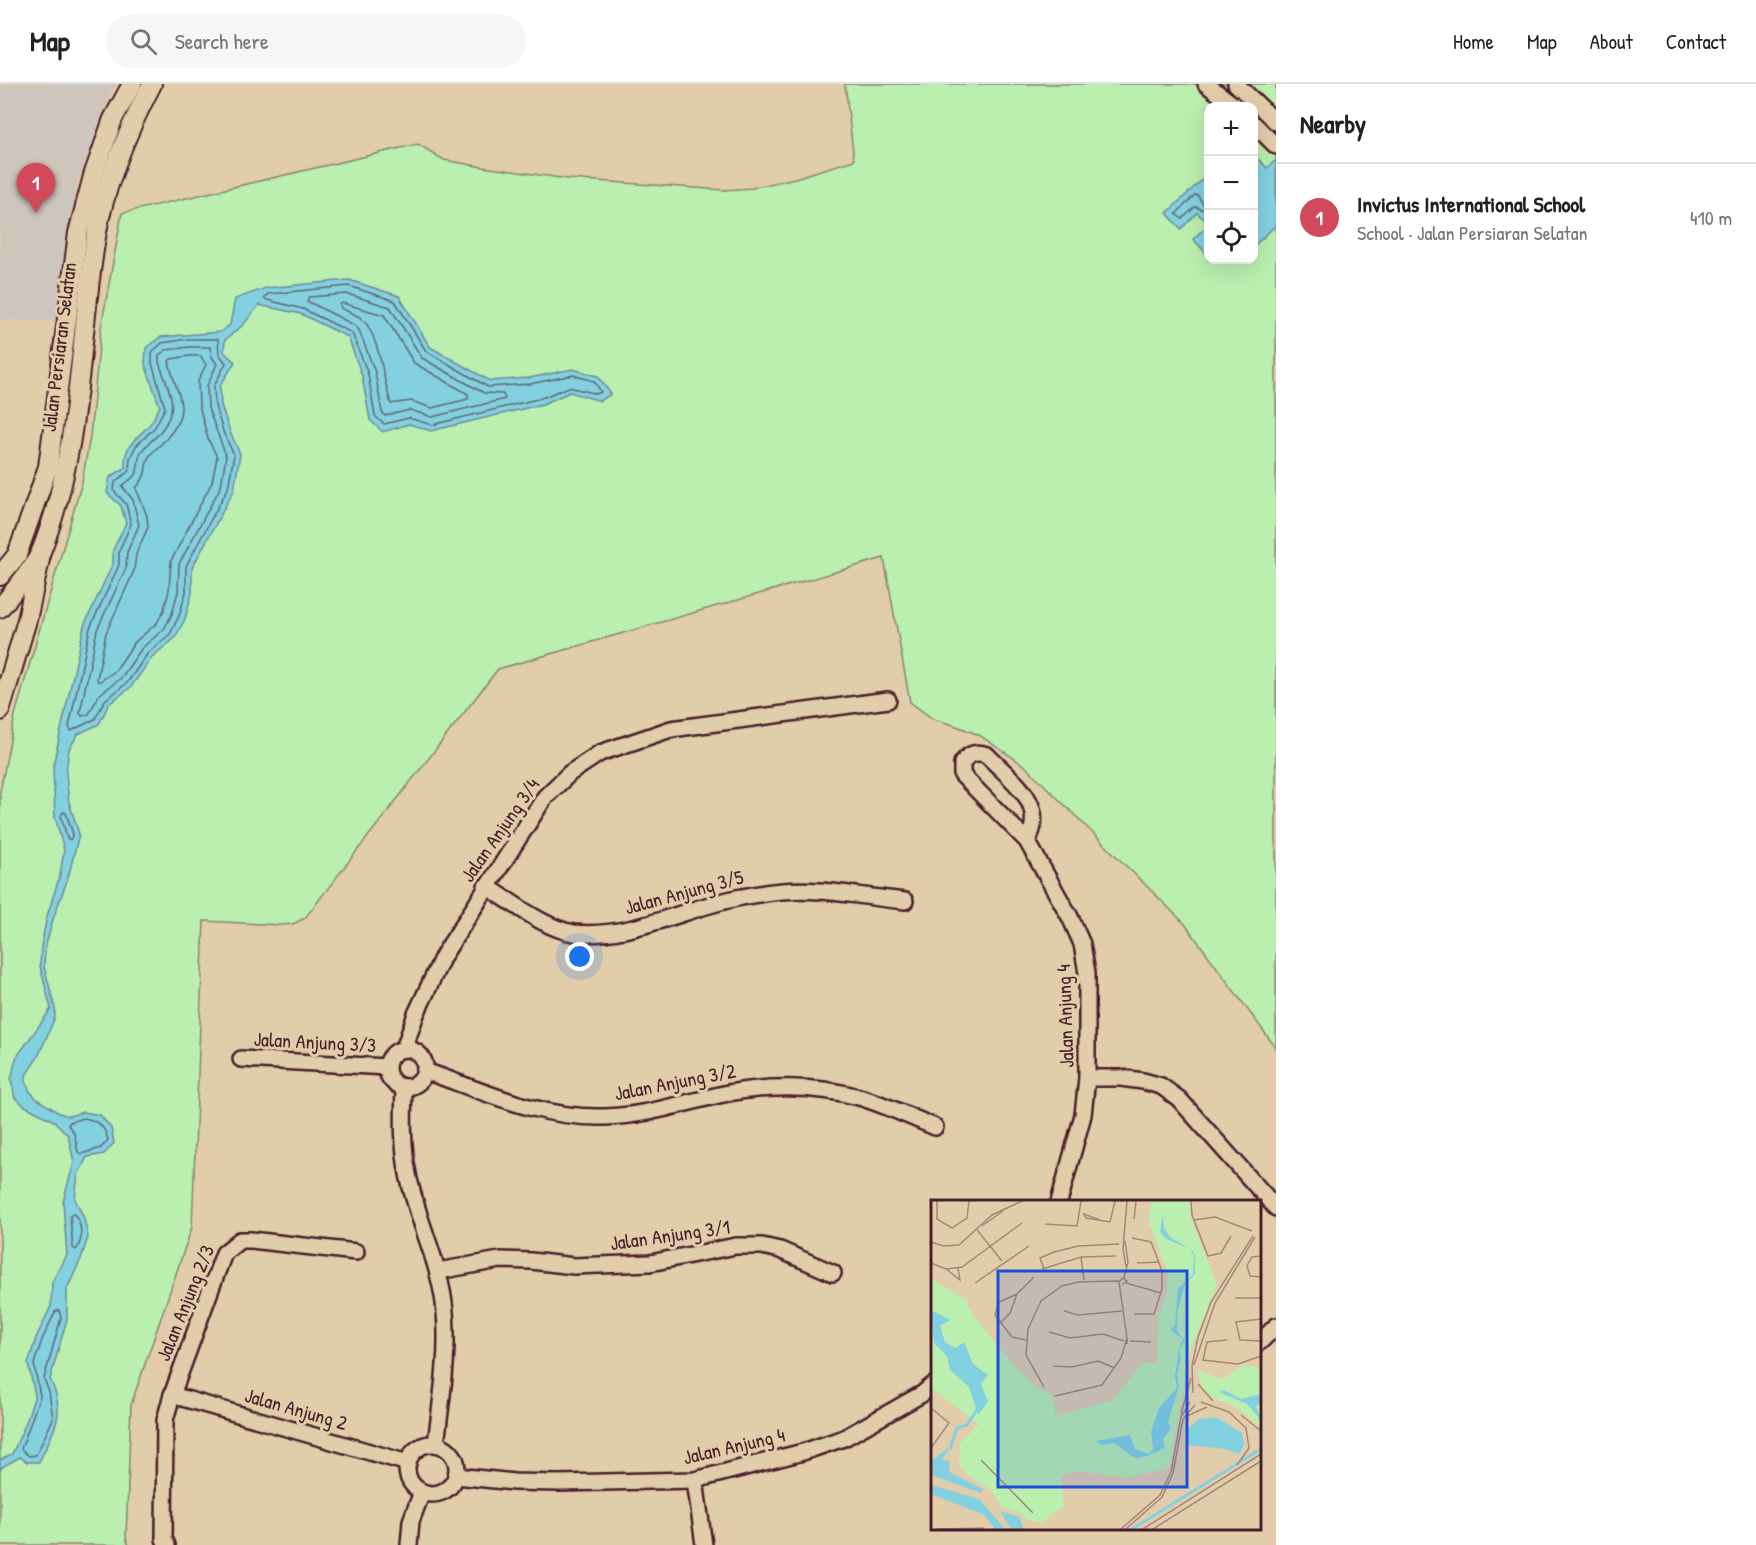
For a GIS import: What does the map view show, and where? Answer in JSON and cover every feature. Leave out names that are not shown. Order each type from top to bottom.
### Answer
[{"type":"street","name":"Jalan Persiaran Selatan","points":[[0,576],[17,555],[48,467],[78,233],[93,176],[113,119],[132,84]]},
{"type":"street","name":"Jalan Persiaran Selatan","points":[[0,608],[41,552],[66,472],[96,235],[110,182],[130,126],[153,84]]},
{"type":"street","points":[[1206,84],[1230,102]]},
{"type":"street","points":[[1236,84],[1276,122]]},
{"type":"street","points":[[1258,128],[1276,146]]},
{"type":"street","points":[[0,560],[22,541]]},
{"type":"street","points":[[0,711],[27,620],[41,552]]},
{"type":"street","name":"Jalan Anjung 3/4","points":[[404,1049],[416,1014],[443,956],[545,797],[570,773],[600,753],[671,729],[888,700]]},
{"type":"street","name":"Jalan Anjung 4","points":[[1027,841],[1035,820],[1034,810],[1029,800],[987,755],[980,752],[971,753],[962,763],[962,775],[1027,841],[1070,917],[1082,944],[1088,974],[1088,1078],[1081,1125],[1060,1200]]},
{"type":"street","name":"Jalan Anjung 3/5","points":[[486,886],[550,925],[571,933],[598,934],[624,930],[741,897],[776,892],[817,890],[905,901]]},
{"type":"street","points":[[404,1049],[411,1050],[422,1058],[425,1071],[418,1083],[404,1087],[398,1086],[389,1078],[387,1067],[392,1055],[404,1049]]},
{"type":"street","name":"Jalan Anjung 3/3","points":[[241,1059],[387,1067]]},
{"type":"street","name":"Jalan Anjung 3/2","points":[[425,1071],[532,1109],[566,1116],[604,1117],[649,1113],[719,1095],[750,1090],[790,1088],[829,1090],[861,1098],[934,1127]]},
{"type":"street","points":[[1088,1078],[1121,1078],[1161,1086],[1179,1099],[1257,1197],[1276,1208]]},
{"type":"street","points":[[404,1087],[403,1147],[408,1176],[438,1271],[445,1312],[446,1367],[436,1444]]},
{"type":"street","name":"Jalan Anjung 2/3","points":[[172,1395],[224,1253],[232,1245],[240,1240],[251,1240],[356,1252]]},
{"type":"street","name":"Jalan Anjung 3/1","points":[[438,1271],[500,1260],[531,1260],[574,1266],[650,1263],[736,1246],[762,1246],[780,1250],[833,1273]]},
{"type":"street","points":[[1261,1341],[1276,1326]]},
{"type":"street","name":"Jalan Anjung 4","points":[[456,1476],[548,1483],[695,1480],[792,1455],[844,1438],[931,1387]]},
{"type":"street","points":[[167,1545],[164,1539],[165,1420],[172,1395]]},
{"type":"street","name":"Jalan Anjung 2","points":[[172,1395],[408,1462]]},
{"type":"street","points":[[436,1444],[446,1448],[453,1455],[457,1465],[456,1476],[452,1485],[443,1492],[433,1494],[423,1492],[410,1480],[407,1471],[408,1462],[418,1448],[436,1444]]},
{"type":"street","points":[[695,1480],[704,1545]]},
{"type":"street","points":[[408,1545],[411,1521],[423,1492]]},
{"type":"shaded area","points":[[0,84],[117,84],[111,93],[78,181],[65,244],[58,322],[0,320]]},
{"type":"green space","points":[[845,84],[1276,84],[1276,1048],[1185,924],[1025,766],[979,735],[933,719],[910,702],[884,558],[498,669],[305,918],[293,924],[282,925],[204,921],[192,1227],[131,1405],[126,1538],[129,1545],[0,1545],[0,792],[15,715],[82,482],[90,437],[101,328],[122,213],[418,144],[444,160],[568,179],[724,190],[752,188],[854,160]]},
{"type":"water","points":[[1258,159],[1267,168],[1276,160],[1276,225],[1258,242],[1258,177],[1260,175]]},
{"type":"water","points":[[1204,178],[1204,219],[1197,213],[1181,229],[1167,213]]},
{"type":"water","points":[[1204,229],[1204,251],[1193,239]]},
{"type":"water","points":[[349,280],[399,296],[430,347],[490,381],[529,378],[573,369],[598,376],[611,394],[600,401],[570,392],[543,404],[431,431],[409,424],[383,432],[370,420],[362,376],[348,337],[301,314],[259,305],[243,325],[225,340],[224,352],[235,362],[220,386],[221,405],[240,454],[234,490],[192,568],[192,593],[185,619],[175,638],[152,657],[131,687],[109,704],[99,724],[78,734],[69,749],[66,773],[69,802],[79,834],[68,878],[45,948],[44,966],[55,1008],[55,1017],[38,1057],[26,1075],[26,1081],[29,1090],[37,1099],[59,1113],[69,1116],[83,1112],[100,1115],[111,1128],[114,1143],[104,1154],[87,1157],[78,1175],[75,1199],[84,1218],[88,1237],[67,1289],[67,1319],[50,1379],[58,1402],[54,1431],[39,1462],[27,1462],[20,1457],[2,1467],[0,1471],[0,1460],[12,1454],[35,1395],[28,1364],[36,1338],[51,1306],[52,1282],[67,1255],[63,1202],[74,1162],[68,1135],[54,1121],[25,1106],[15,1098],[11,1080],[16,1058],[51,1009],[40,966],[41,947],[47,916],[60,875],[64,850],[55,817],[53,766],[84,626],[113,563],[113,550],[126,523],[121,506],[107,493],[110,477],[125,468],[129,448],[150,424],[160,407],[145,364],[146,348],[160,337],[220,332],[230,325],[235,299],[266,288]]},
{"type":"place","name":"Invictus International School","points":[[36,213]]}]
